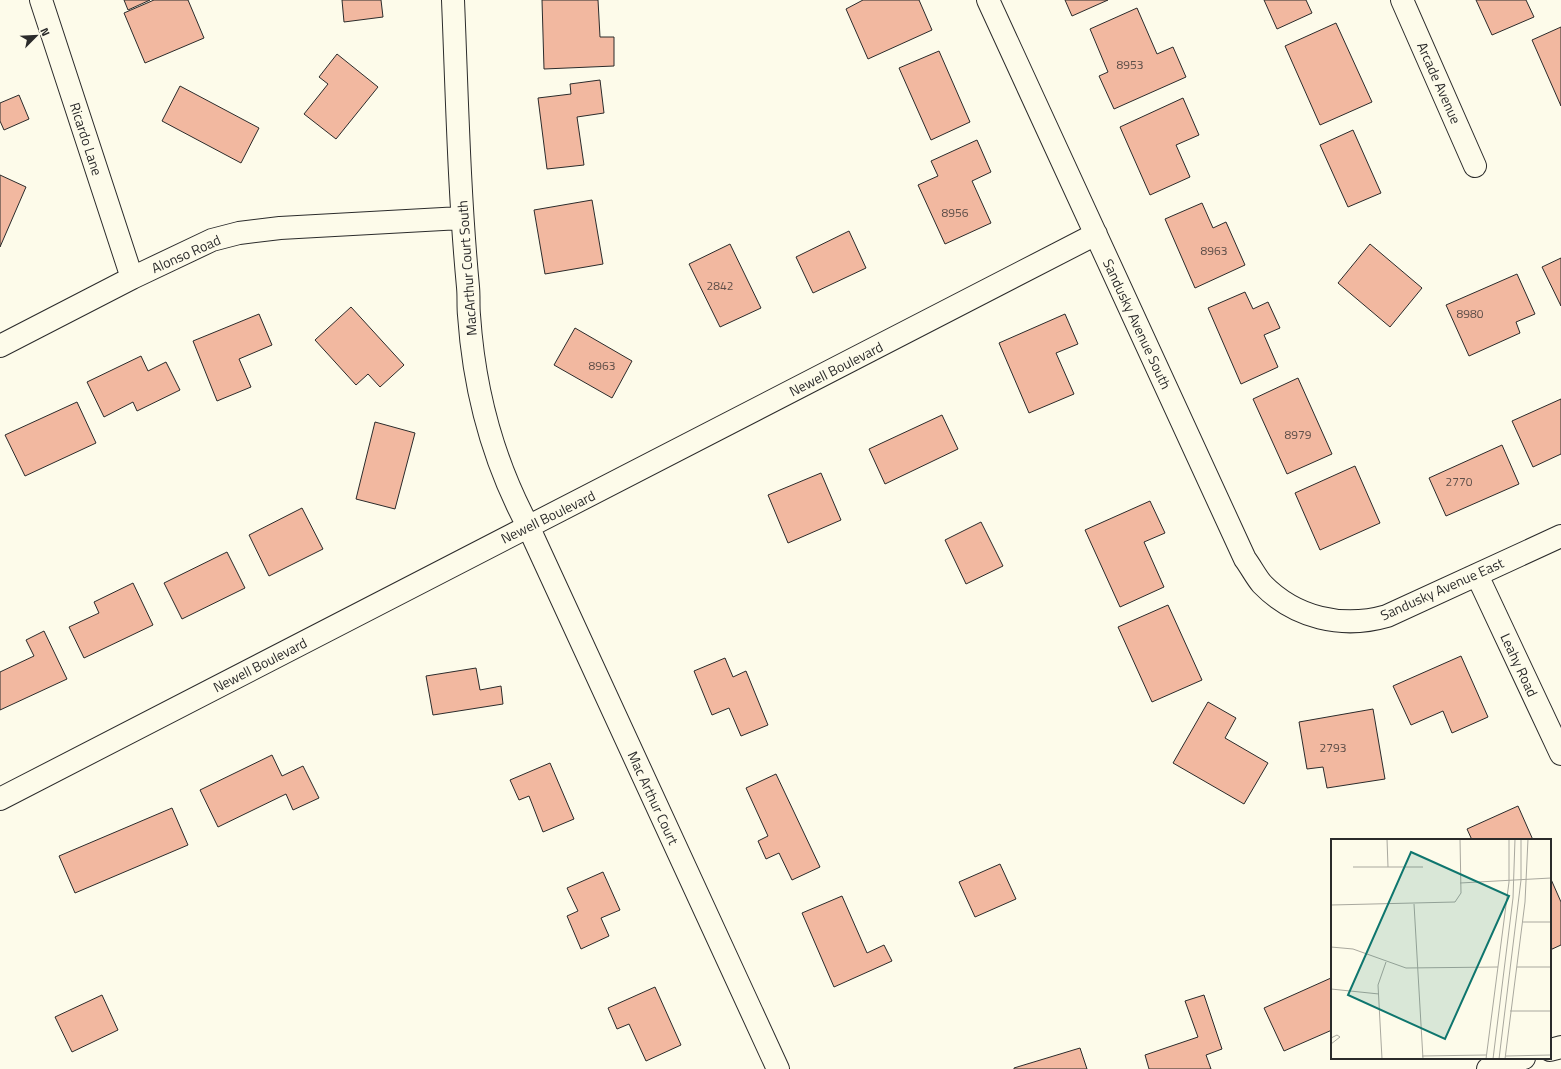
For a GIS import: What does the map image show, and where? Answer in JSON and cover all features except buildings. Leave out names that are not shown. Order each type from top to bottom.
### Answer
[{"type":"street","name":"Ricardo Lane","points":[[41,0],[132,278]]},
{"type":"street","name":"MacArthur Court South","points":[[453,0],[462,218],[469,295],[469,314],[479,387],[486,425],[511,495],[528,526]]},
{"type":"street","name":"Sandusky Avenue South","points":[[988,0],[1245,558],[1262,583],[1280,600],[1302,612],[1319,618]]},
{"type":"street","name":"Arcade Avenue","points":[[1402,0],[1475,166]]},
{"type":"street","name":"Alonso Road","points":[[0,346],[132,278],[212,240],[239,233],[280,228],[462,218]]},
{"type":"street","name":"Newell Boulevard","points":[[0,799],[528,526],[575,504],[1096,234]]},
{"type":"street","name":"Mac Arthur Court","points":[[528,526],[778,1069]]},
{"type":"street","name":"Sandusky Avenue East","points":[[1319,618],[1350,622],[1369,621],[1387,616],[1561,536]]},
{"type":"street","name":"Leahy Road","points":[[1477,575],[1561,754]]},
{"type":"street","points":[[1551,1050],[1561,1047]]},
{"type":"street","points":[[1488,1069],[1521,1059]]}]
